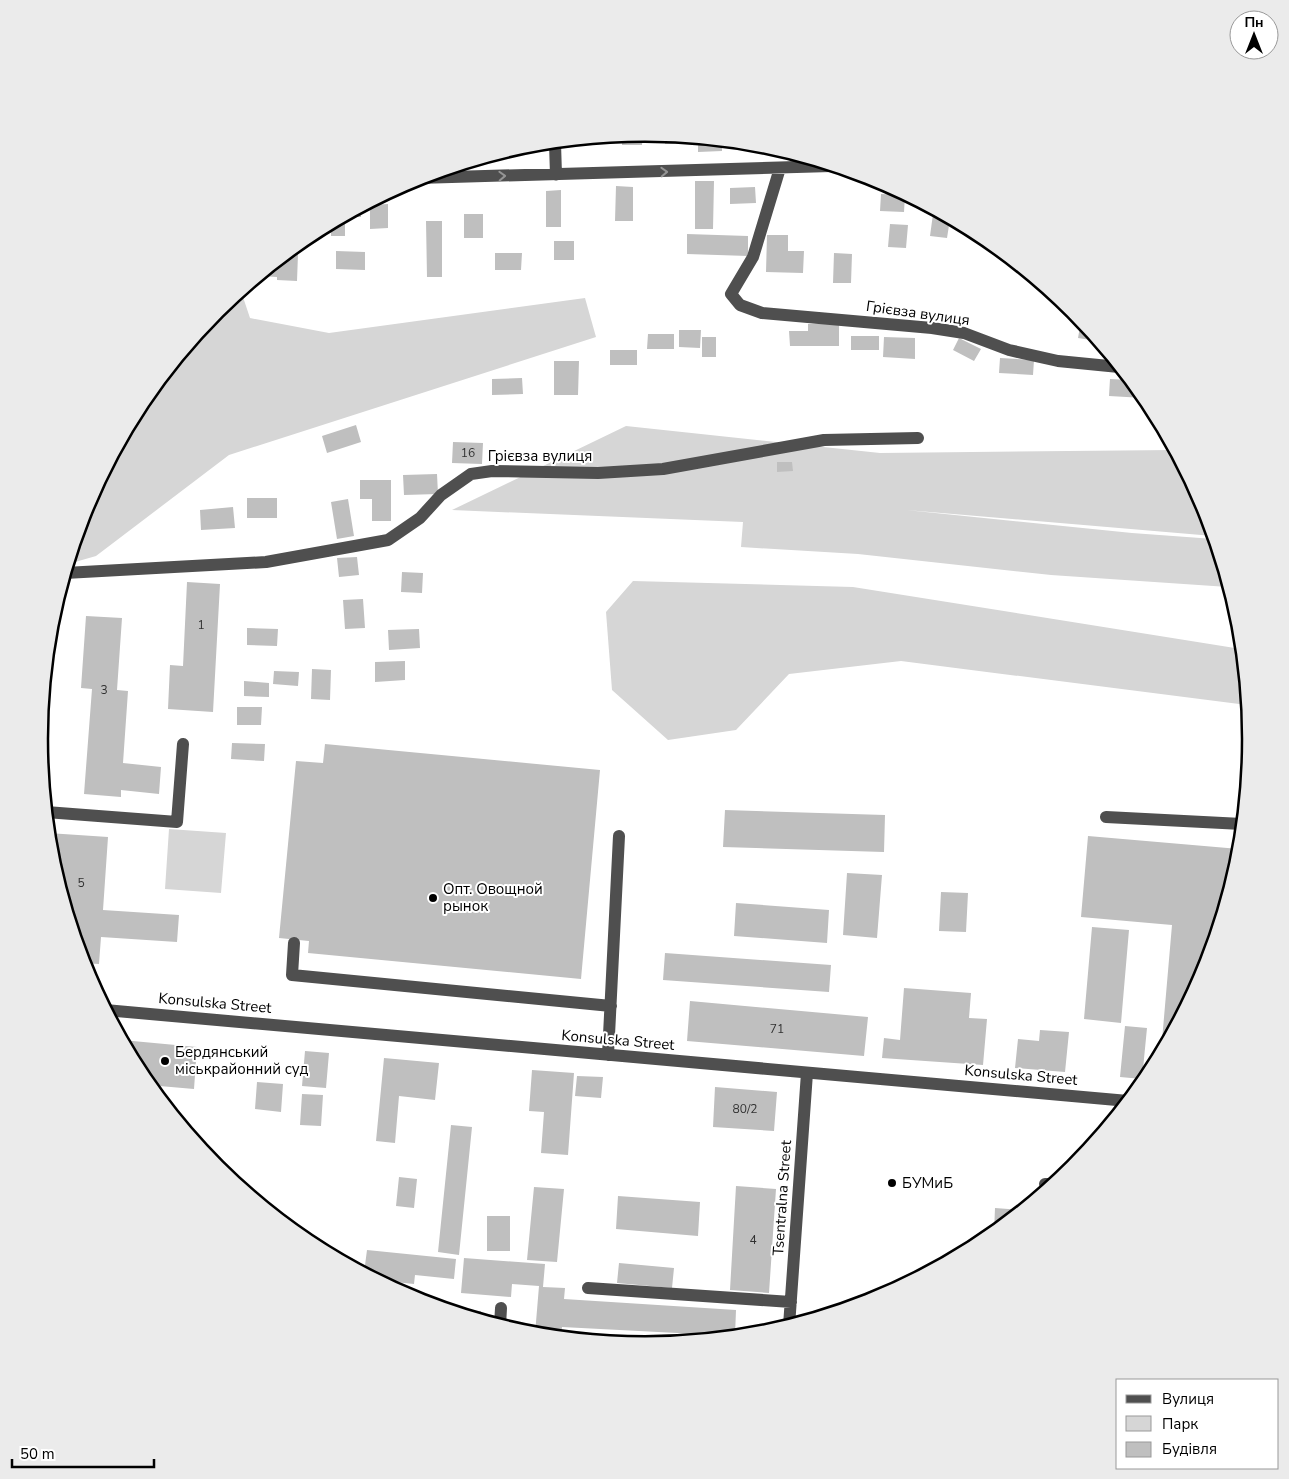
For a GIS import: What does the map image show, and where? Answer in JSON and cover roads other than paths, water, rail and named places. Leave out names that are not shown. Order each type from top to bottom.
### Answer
[{"type":"street","points":[[555,150],[556,175]]},
{"type":"street","points":[[444,177],[812,167]]},
{"type":"street","name":"Грієвза вулиця","points":[[780,168],[753,257],[731,294],[740,305],[762,314],[922,327],[964,333],[1009,350],[1058,360],[1110,367]]},
{"type":"street","name":"Грієвза вулиця","points":[[72,573],[266,562],[388,540],[420,518],[441,495],[471,474],[492,471],[598,473],[663,469],[824,440],[918,438]]},
{"type":"street","points":[[53,812],[177,822],[183,744]]},
{"type":"street","points":[[1106,817],[1235,824]]},
{"type":"street","points":[[608,1055],[619,836]]},
{"type":"street","points":[[294,943],[292,975],[611,1006]]},
{"type":"street","name":"Konsulska Street","points":[[112,1011],[1120,1100]]},
{"type":"street","name":"Tsentralna Street","points":[[790,1318],[807,1073]]},
{"type":"street","points":[[588,1288],[791,1302]]},
{"type":"street","points":[[500,1318],[501,1308]]},
{"type":"place","name":"Опт. Овощной рынок","points":[[433,898]]},
{"type":"place","name":"Бердянський міськрайонний суд","points":[[165,1061]]},
{"type":"place","name":"БУМиБ","points":[[892,1183]]}]
